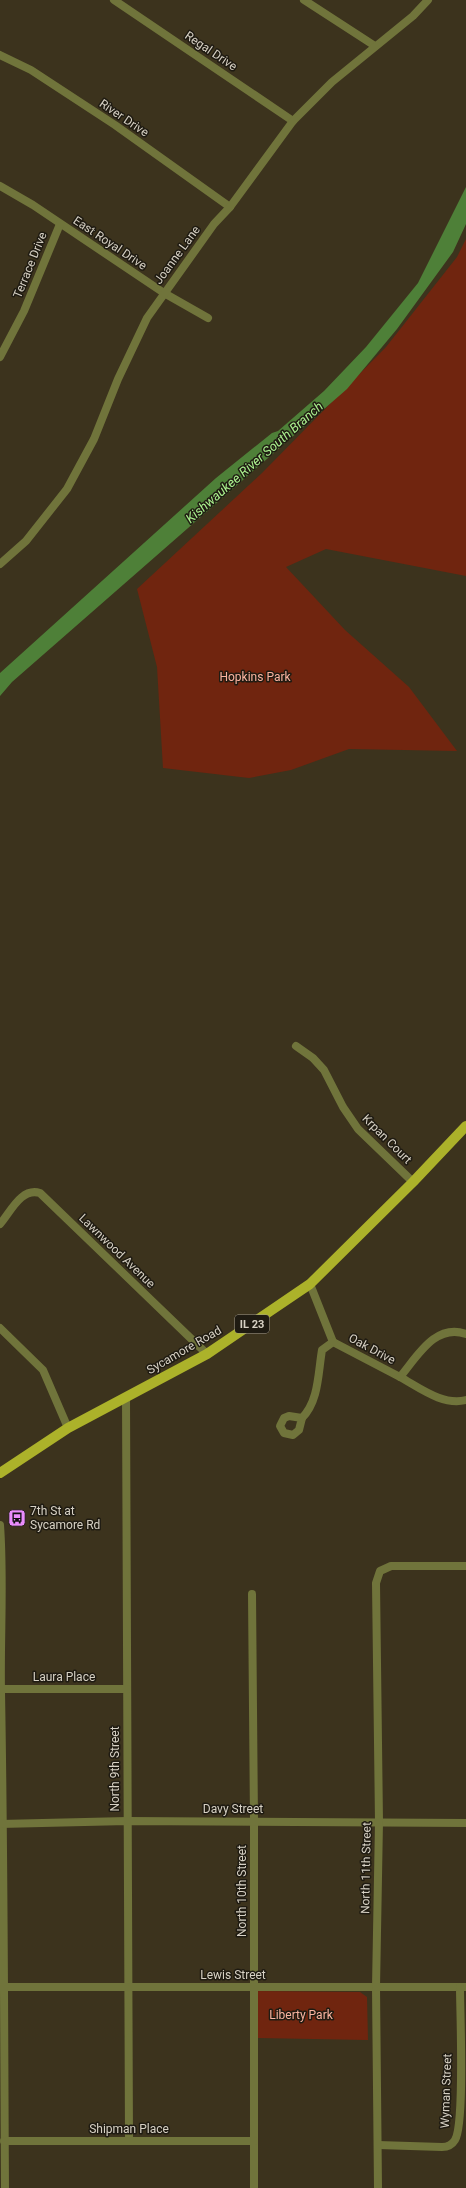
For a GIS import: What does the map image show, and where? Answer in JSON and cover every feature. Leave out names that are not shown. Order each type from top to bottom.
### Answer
[{"type":"main road","name":"Sycamore Road","points":[[0,1473],[68,1428],[207,1354],[310,1284],[413,1182],[466,1126]]},
{"type":"street","points":[[304,0],[375,46]]},
{"type":"street","name":"Joanne Lane","points":[[0,564],[26,541],[40,526],[75,477],[94,438],[118,379],[147,318],[214,224],[230,207],[293,121],[332,82],[413,16],[428,0]]},
{"type":"street","name":"Regal Drive","points":[[118,1],[293,121]]},
{"type":"street","name":"River Drive","points":[[0,55],[31,70],[115,125],[230,207]]},
{"type":"street","name":"East Royal Drive","points":[[0,186],[164,293],[208,318]]},
{"type":"street","name":"Terrace Drive","points":[[0,357],[24,311],[60,224]]},
{"type":"street","name":"Krpan Court","points":[[296,1046],[313,1058],[324,1070],[343,1107],[358,1129],[413,1182]]},
{"type":"street","name":"Lawnwood Avenue","points":[[0,1224],[22,1197],[29,1192],[37,1192],[43,1195],[207,1354]]},
{"type":"street","points":[[302,1418],[314,1401],[322,1350],[333,1342],[310,1284]]},
{"type":"street","points":[[0,1328],[43,1370],[68,1428]]},
{"type":"street","name":"Oak Drive","points":[[400,1377],[436,1337],[450,1332],[466,1334]]},
{"type":"street","name":"Oak Drive","points":[[333,1342],[446,1401],[455,1402],[466,1400]]},
{"type":"street","name":"North 9th Street","points":[[126,1397],[129,2140]]},
{"type":"street","points":[[0,1525],[2,1552],[1,1689],[4,2188]]},
{"type":"street","name":"North 11th Street","points":[[378,2188],[376,1987],[378,1822],[376,1583],[378,1574],[383,1569],[401,1566],[466,1566]]},
{"type":"street","name":"North 10th Street","points":[[252,1594],[254,1822],[254,2188]]},
{"type":"street","name":"Laura Place","points":[[1,1689],[127,1689]]},
{"type":"street","name":"Davy Street","points":[[2,1824],[127,1821],[466,1823]]},
{"type":"street","name":"Lewis Street","points":[[2,1987],[463,1987]]},
{"type":"street","name":"Wyman Street","points":[[378,2145],[442,2148],[449,2146],[454,2141],[460,2116],[463,1987]]},
{"type":"street","name":"Shipman Place","points":[[4,2141],[254,2141]]},
{"type":"green space","name":"Hopkins Park","points":[[466,239],[466,576],[326,549],[286,567],[345,630],[409,687],[457,751],[349,749],[291,770],[249,778],[163,768],[157,667],[137,589],[262,473],[386,347],[457,257]]},
{"type":"green space","name":"Liberty Park","points":[[256,1991],[360,1992],[367,1997],[368,2040],[257,2038]]},
{"type":"water","name":"Kishwaukee River South Branch","points":[[466,187],[466,224],[453,252],[397,329],[347,389],[12,682],[0,696],[0,673],[216,478],[272,433],[278,431],[324,391],[366,347],[418,283]]},
{"type":"place","name":"7th St at Sycamore Rd","points":[[17,1518]]}]
